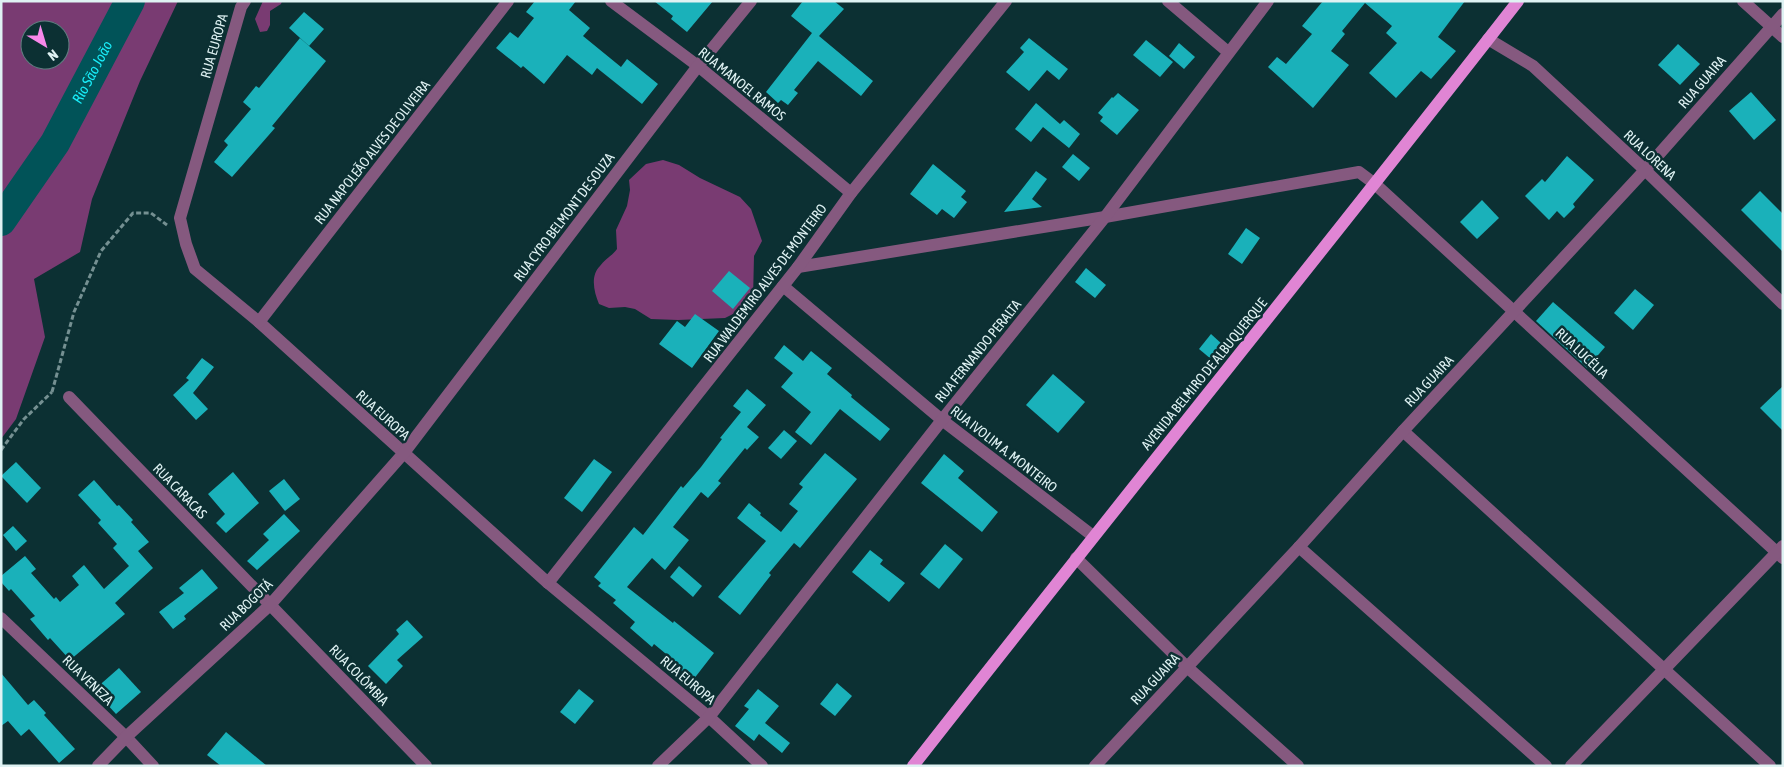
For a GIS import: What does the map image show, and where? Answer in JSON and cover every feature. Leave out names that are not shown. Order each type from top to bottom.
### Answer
[{"type":"main road","name":"AVENIDA BELMIRO DE ALBUQUERQUE","points":[[913,766],[1518,1]]},
{"type":"street","name":"RUA EUROPA","points":[[245,1],[241,7],[180,218],[184,238],[195,269],[259,322],[548,583],[709,717],[762,766]]},
{"type":"street","name":"RUA NAPOLEÃO ALVES DE OLIVEIRA","points":[[259,322],[508,1]]},
{"type":"street","name":"RUA MANOEL RAMOS","points":[[611,1],[698,66],[851,194]]},
{"type":"street","name":"RUA CYRO BELMONT DE SOUZA","points":[[403,454],[698,66],[751,1]]},
{"type":"street","name":"RUA WALDEMIRO ALVES DE MONTEIRO","points":[[548,583],[798,267],[851,194],[1006,1]]},
{"type":"street","points":[[1168,1],[1228,52]]},
{"type":"street","name":"RUA FERNANDO PERALTA","points":[[709,717],[942,420],[1105,217],[1268,1]]},
{"type":"street","points":[[1744,1],[1783,37]]},
{"type":"street","name":"RUA GUAIRA","points":[[1095,766],[1645,170],[1783,14]]},
{"type":"street","name":"RUA LORENA","points":[[1488,39],[1533,66],[1645,170],[1783,304]]},
{"type":"street","name":"RUA LUCÉLIA","points":[[1105,217],[1358,172],[1375,184],[1781,552]]},
{"type":"street","points":[[798,267],[1105,217]]},
{"type":"street","name":"RUA IVOLIM A. MONTEIRO","points":[[783,286],[942,420],[1093,536]]},
{"type":"street","name":"RUA CARACAS","points":[[69,397],[270,605]]},
{"type":"street","points":[[1403,431],[1770,766]]},
{"type":"street","name":"RUA BOGOTÁ","points":[[98,766],[126,737],[270,605],[403,454]]},
{"type":"street","points":[[1299,546],[1546,766]]},
{"type":"street","points":[[1571,766],[1664,669],[1781,552]]},
{"type":"street","points":[[1076,558],[1187,667],[1298,766]]},
{"type":"street","name":"RUA COLÔMBIA","points":[[270,605],[426,766]]},
{"type":"street","name":"RUA VENEZA","points":[[1,618],[126,737],[152,766]]},
{"type":"street","points":[[658,766],[709,717]]},
{"type":"path","points":[[1,450],[24,419],[52,392],[74,312],[101,251],[132,213],[151,214],[184,238]]},
{"type":"path","points":[[52,392],[69,397]]},
{"type":"shaded area","points":[[1,1],[178,1],[140,81],[92,199],[80,252],[34,279],[45,337],[16,419],[1,439]]},
{"type":"shaded area","points":[[263,1],[282,1],[281,4],[270,11],[270,25],[267,31],[260,32],[255,19]]},
{"type":"shaded area","points":[[663,160],[679,165],[700,178],[740,197],[751,209],[762,241],[754,256],[753,299],[725,318],[651,319],[635,309],[625,307],[609,308],[599,304],[594,289],[595,274],[617,249],[616,230],[627,206],[630,190],[629,180],[646,164]]},
{"type":"building","points":[[535,1],[576,1],[569,10],[590,28],[583,36],[621,67],[627,59],[658,84],[642,104],[597,68],[592,75],[567,55],[544,84],[523,66],[521,68],[496,48],[510,32],[518,38],[534,18],[526,12]]},
{"type":"building","points":[[654,1],[713,1],[687,32],[671,19],[673,16]]},
{"type":"building","points":[[803,1],[834,1],[844,9],[819,36],[873,81],[861,96],[818,61],[794,90],[798,93],[788,105],[781,100],[778,103],[766,92],[812,33],[791,16]]},
{"type":"building","points":[[1323,1],[1465,1],[1438,37],[1456,51],[1431,79],[1421,71],[1396,98],[1369,73],[1397,43],[1386,33],[1392,26],[1365,3],[1342,31],[1345,34],[1331,51],[1349,65],[1313,108],[1268,67],[1277,57],[1286,64],[1312,34],[1302,26]]},
{"type":"building","points":[[304,12],[324,29],[309,46],[289,28]]},
{"type":"building","points":[[300,38],[326,61],[272,126],[275,128],[232,177],[214,162],[228,145],[224,141],[251,109],[243,102],[256,86],[259,88]]},
{"type":"building","points":[[1029,38],[1068,69],[1059,80],[1047,70],[1029,91],[1006,72],[1024,52],[1020,48]]},
{"type":"building","points":[[1146,40],[1173,62],[1160,77],[1133,55]]},
{"type":"building","points":[[1179,43],[1195,57],[1184,69],[1169,56]]},
{"type":"building","points":[[1678,44],[1700,64],[1680,85],[1658,65]]},
{"type":"building","points":[[1751,92],[1776,120],[1754,140],[1729,111]]},
{"type":"building","points":[[1118,93],[1139,110],[1117,135],[1100,121],[1103,117],[1098,113]]},
{"type":"building","points":[[1036,103],[1060,124],[1064,120],[1080,134],[1069,148],[1043,127],[1031,142],[1015,129]]},
{"type":"building","points":[[1073,154],[1090,168],[1079,181],[1062,167]]},
{"type":"building","points":[[1567,156],[1594,180],[1573,204],[1575,207],[1564,218],[1557,211],[1549,220],[1525,196],[1542,179],[1545,182]]},
{"type":"building","points":[[933,164],[966,191],[961,197],[967,202],[954,218],[942,209],[937,215],[910,194]]},
{"type":"building","points":[[1036,171],[1047,179],[1032,199],[1042,207],[1004,212]]},
{"type":"building","points":[[1760,191],[1783,214],[1783,252],[1741,210]]},
{"type":"building","points":[[1482,200],[1499,218],[1477,239],[1460,222]]},
{"type":"building","points":[[1246,228],[1260,238],[1242,264],[1228,254]]},
{"type":"building","points":[[1086,268],[1106,285],[1095,298],[1075,282]]},
{"type":"building","points":[[729,271],[750,288],[733,309],[712,291]]},
{"type":"building","points":[[1635,289],[1654,305],[1633,330],[1614,313]]},
{"type":"building","points":[[1553,302],[1605,347],[1587,368],[1536,321]]},
{"type":"building","points":[[695,314],[719,331],[692,368],[659,344],[677,321],[685,327]]},
{"type":"building","points":[[1211,334],[1223,345],[1211,359],[1199,349]]},
{"type":"building","points":[[784,345],[803,361],[811,351],[832,368],[827,374],[852,395],[851,397],[890,429],[880,441],[840,409],[811,445],[795,432],[811,412],[781,387],[793,373],[774,358]]},
{"type":"building","points":[[202,358],[214,367],[193,393],[208,409],[196,420],[173,395],[189,380],[186,378]]},
{"type":"building","points":[[1053,374],[1085,402],[1058,433],[1026,405]]},
{"type":"building","points":[[1783,386],[1783,431],[1760,408]]},
{"type":"building","points":[[747,389],[766,405],[747,427],[759,437],[747,450],[745,448],[718,481],[721,483],[708,498],[701,492],[673,527],[689,540],[665,570],[652,558],[627,587],[714,653],[693,680],[675,666],[677,663],[654,644],[652,647],[630,628],[635,622],[613,603],[616,600],[598,586],[601,583],[594,577],[634,527],[643,535],[681,486],[683,488],[701,467],[722,439],[720,438],[741,412],[733,406]]},
{"type":"building","points":[[784,430],[797,441],[781,459],[768,448]]},
{"type":"building","points":[[825,453],[857,479],[800,548],[794,543],[769,573],[771,575],[740,615],[718,597],[766,541],[737,518],[749,503],[761,513],[760,515],[781,532],[798,511],[789,504],[803,487],[799,484]]},
{"type":"building","points":[[944,454],[964,471],[958,478],[998,512],[982,532],[921,483]]},
{"type":"building","points":[[594,459],[612,472],[582,512],[564,498]]},
{"type":"building","points":[[16,462],[41,488],[27,503],[1,476]]},
{"type":"building","points":[[233,472],[259,503],[226,533],[216,523],[225,514],[208,494]]},
{"type":"building","points":[[284,479],[300,499],[285,511],[269,491]]},
{"type":"building","points":[[94,480],[117,506],[119,505],[133,520],[131,522],[149,542],[138,551],[153,568],[115,603],[125,614],[70,660],[50,638],[48,640],[30,619],[35,616],[11,589],[9,591],[1,582],[1,576],[25,556],[36,569],[31,573],[54,599],[56,597],[60,602],[79,585],[72,576],[84,565],[104,589],[129,566],[113,548],[117,544],[98,523],[101,520],[78,495]]},
{"type":"building","points":[[284,514],[300,531],[257,570],[247,561],[269,540],[263,534]]},
{"type":"building","points":[[13,526],[27,541],[16,551],[3,535]]},
{"type":"building","points":[[945,544],[963,559],[939,589],[920,574]]},
{"type":"building","points":[[870,550],[883,560],[880,564],[905,583],[889,602],[852,572]]},
{"type":"building","points":[[679,566],[702,586],[693,597],[670,577]]},
{"type":"building","points":[[202,569],[218,588],[184,616],[186,619],[173,629],[159,612],[184,593],[179,588]]},
{"type":"building","points":[[407,620],[423,637],[397,660],[403,666],[386,684],[368,666],[399,634],[396,630]]},
{"type":"building","points":[[119,668],[141,692],[116,714],[94,690]]},
{"type":"building","points":[[1,673],[28,705],[34,700],[46,713],[44,715],[75,749],[59,763],[29,729],[21,736],[8,721],[1,726]]},
{"type":"building","points":[[837,683],[852,696],[835,716],[820,704]]},
{"type":"building","points":[[579,689],[594,701],[575,724],[560,712]]},
{"type":"building","points":[[758,689],[779,706],[765,723],[790,743],[782,753],[759,734],[754,741],[735,726],[749,709],[744,706]]},
{"type":"building","points":[[226,732],[267,766],[221,766],[207,755]]},
{"type":"waterway","name":"Rio São João","points":[[1,221],[55,143],[130,1]]}]
